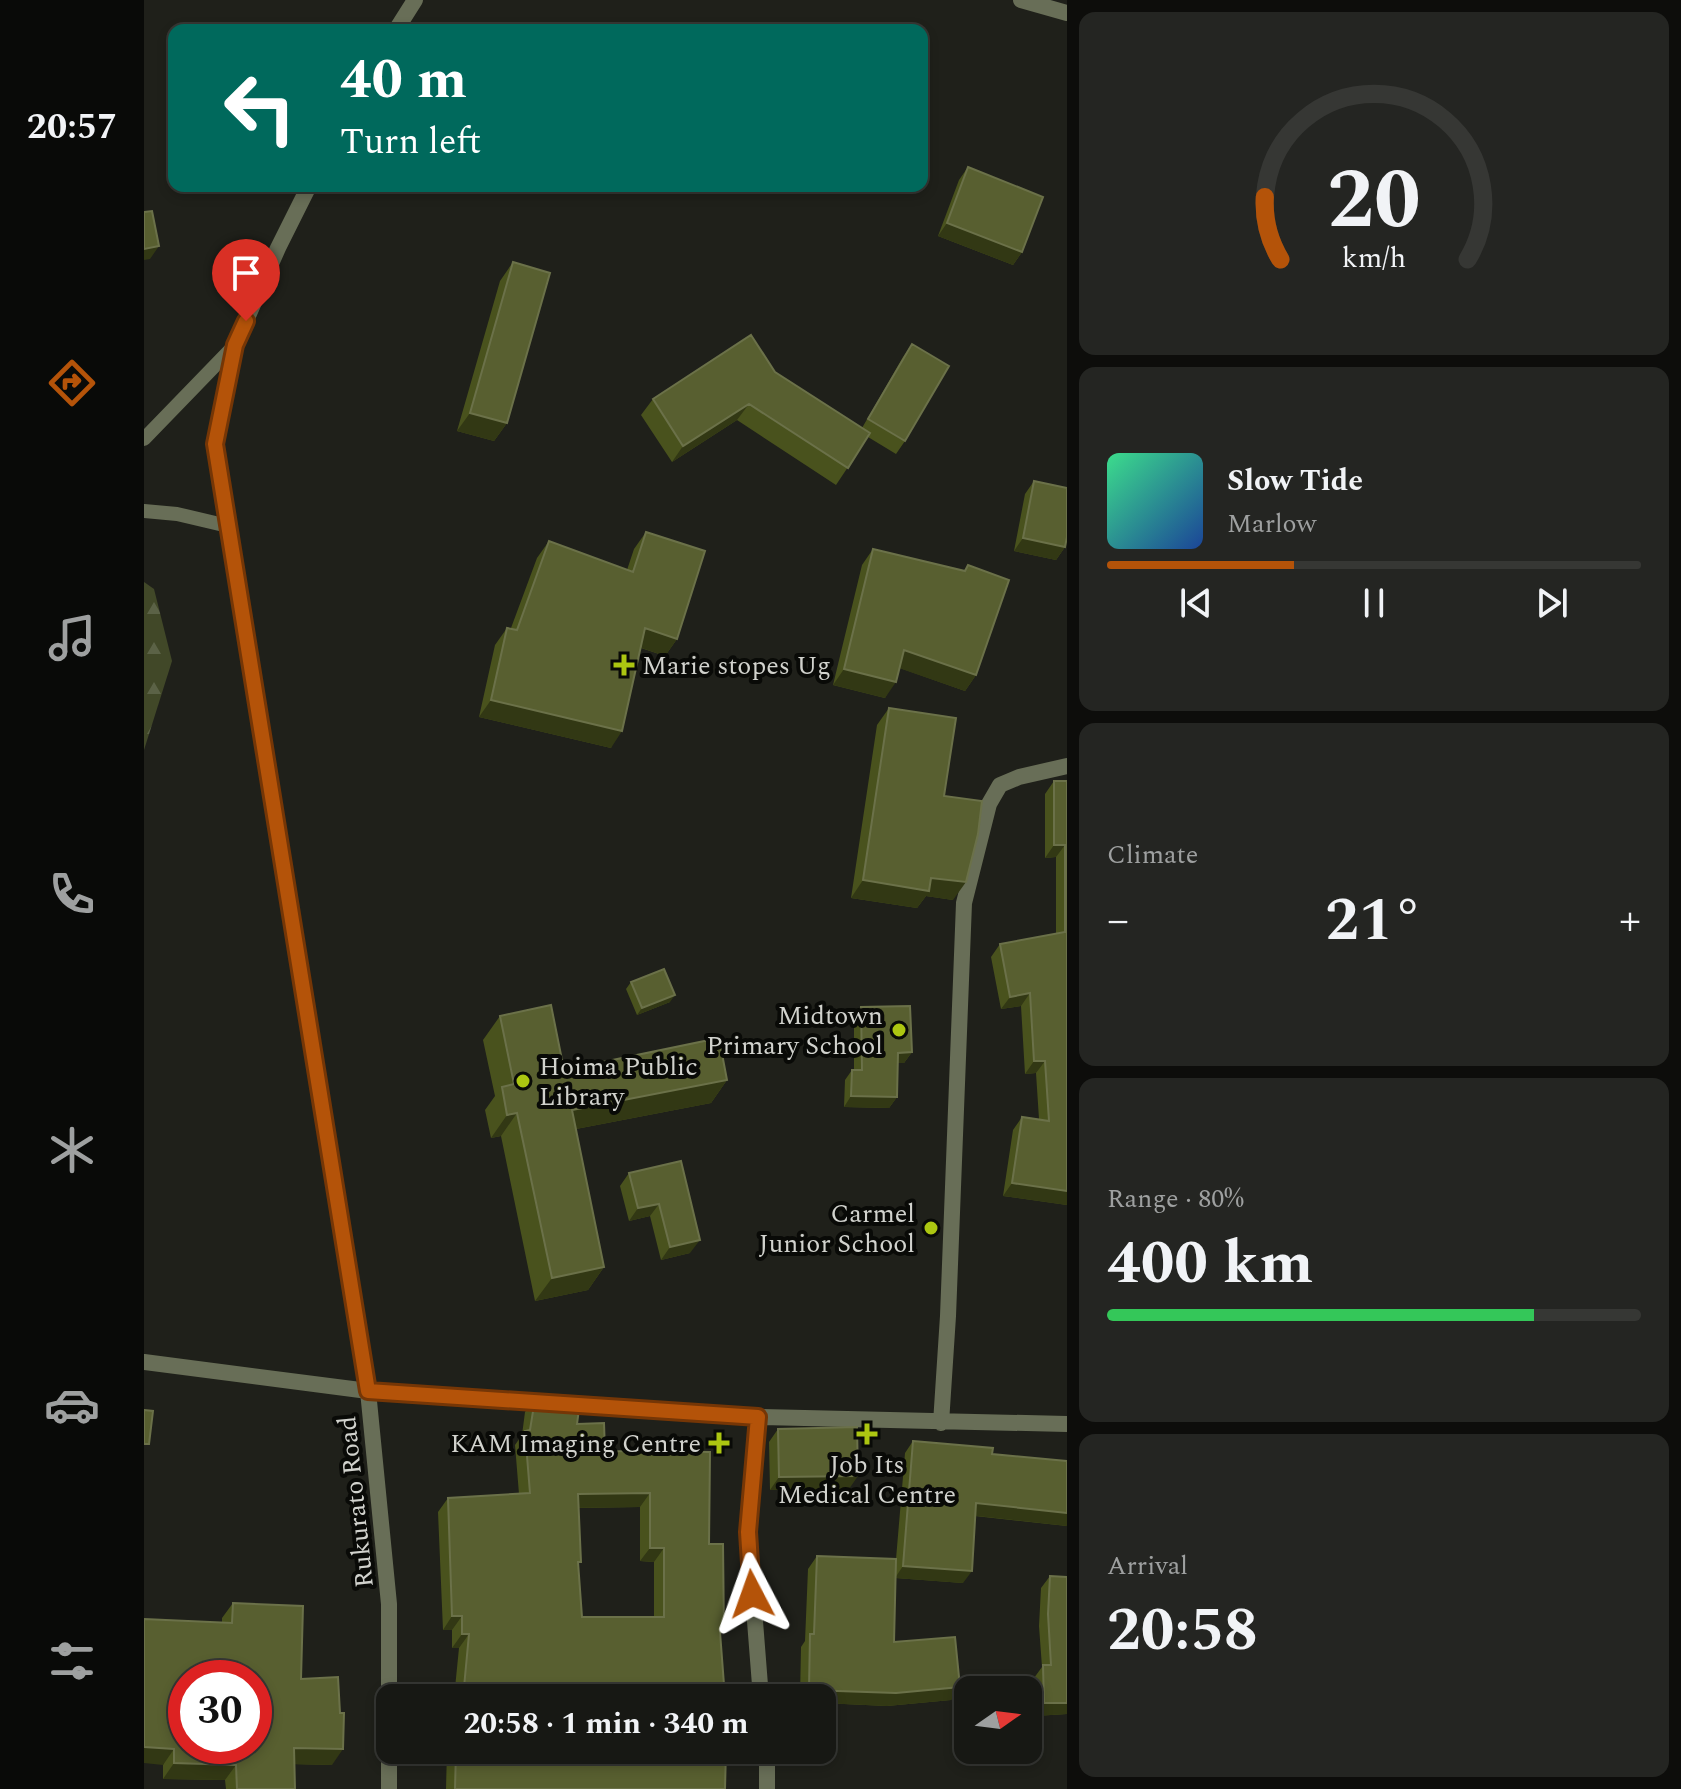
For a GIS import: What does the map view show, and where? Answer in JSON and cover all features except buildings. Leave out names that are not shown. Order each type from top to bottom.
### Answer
[{"type":"street","points":[[400,24],[415,0]]},
{"type":"street","points":[[1021,0],[1067,13]]},
{"type":"street","name":"Rukurato Road","points":[[306,192],[235,345],[215,444],[368,1391],[389,1604],[389,1789]]},
{"type":"street","points":[[941,1423],[964,903],[989,804],[1000,785],[1019,777],[1067,766]]},
{"type":"street","points":[[144,1362],[368,1391],[758,1417],[1067,1424]]},
{"type":"street","points":[[758,1417],[748,1532],[760,1684]]},
{"type":"street","points":[[767,1764],[767,1789]]},
{"type":"lane","points":[[144,439],[235,345]]},
{"type":"lane","points":[[144,511],[177,514],[228,526]]},
{"type":"green space","points":[[144,582],[154,589],[172,661],[144,750]]},
{"type":"place","name":"Marie stopes Ug","points":[[624,665]]},
{"type":"place","name":"Midtown Primary School","points":[[899,1030]]},
{"type":"place","name":"Hoima Public Library","points":[[523,1081]]},
{"type":"place","name":"Carmel Junior School","points":[[931,1228]]},
{"type":"place","name":"Job Its Medical Centre","points":[[867,1434]]},
{"type":"place","name":"KAM Imaging Centre","points":[[719,1443]]},
{"type":"route","points":[[246,321],[235,345],[215,444],[368,1391],[758,1417],[748,1532],[752,1594]]}]
